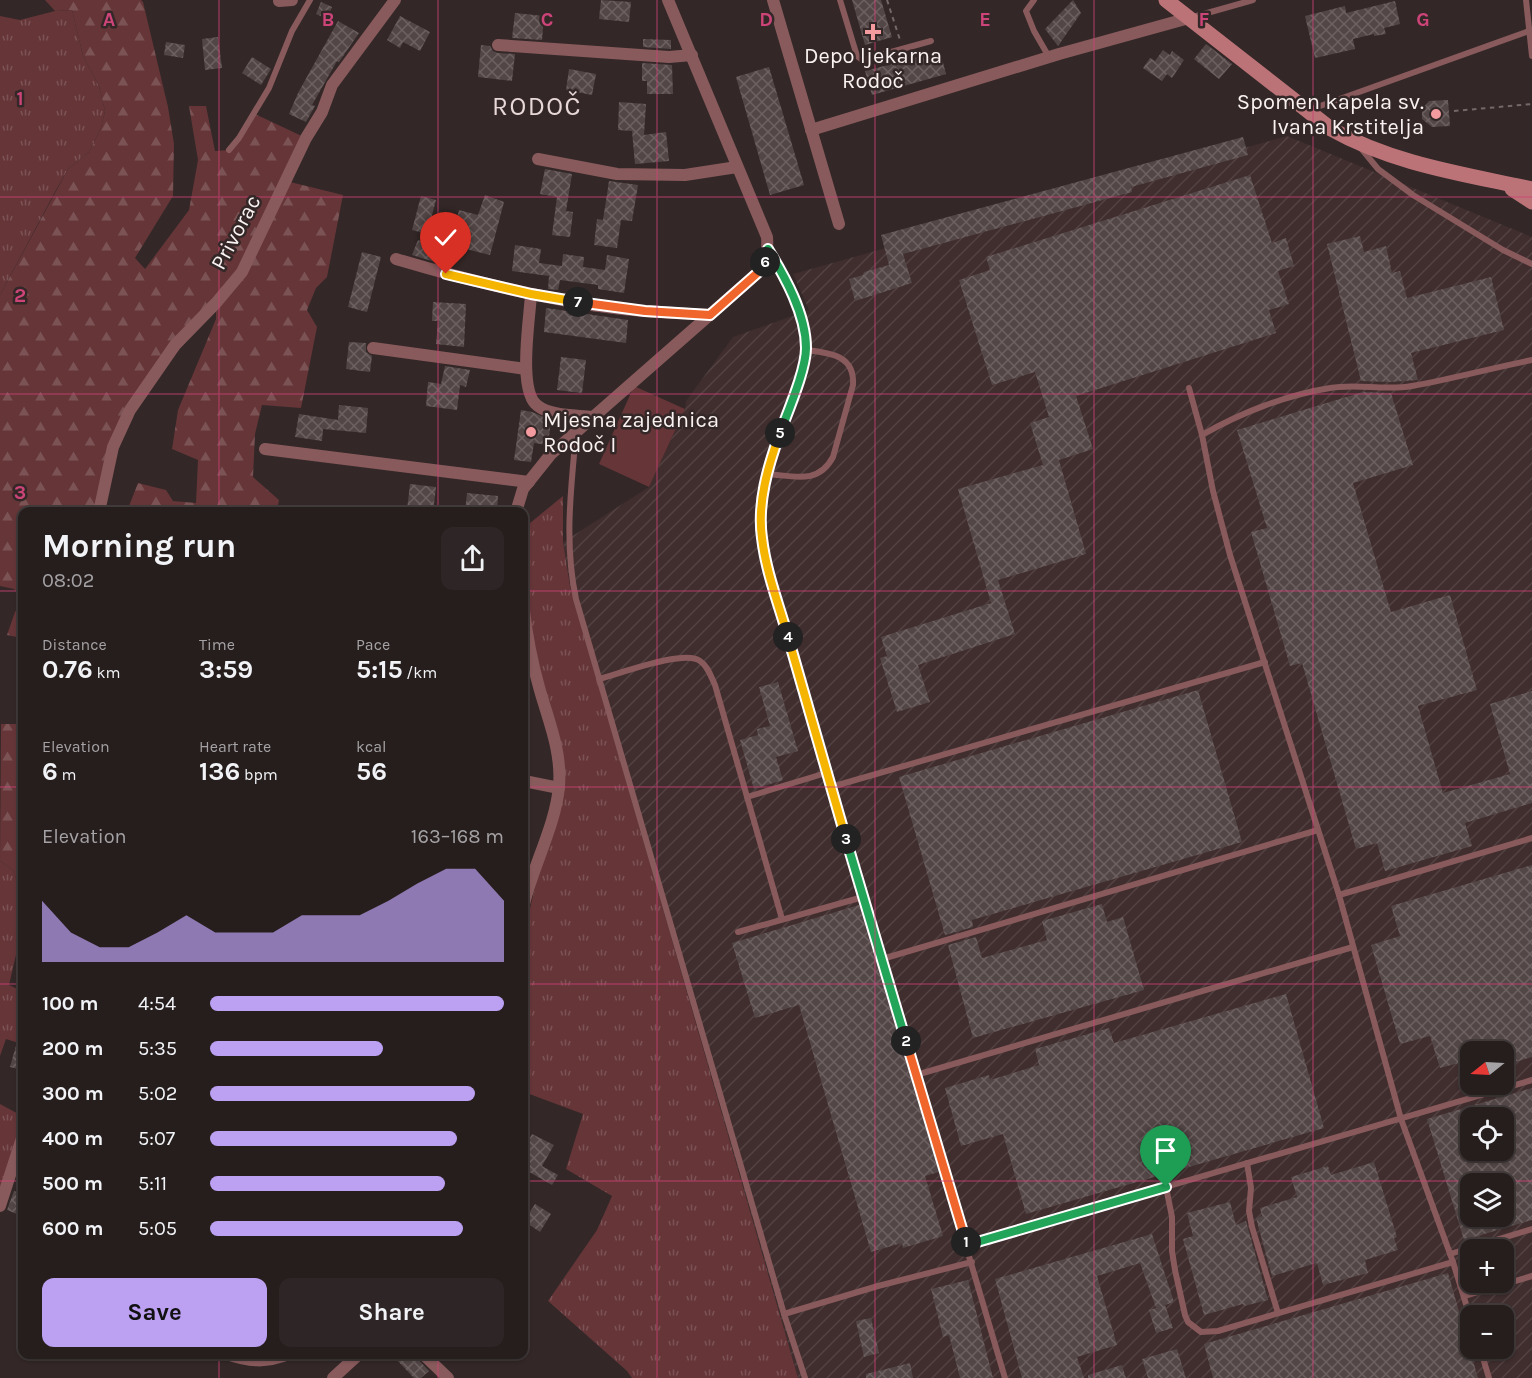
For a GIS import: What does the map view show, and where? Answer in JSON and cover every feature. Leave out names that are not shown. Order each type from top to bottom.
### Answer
[{"type":"street","points":[[279,1],[292,0]]},
{"type":"street","name":"Privorac","points":[[100,507],[113,447],[130,410],[175,345],[216,303],[242,272],[306,138],[322,112],[332,85],[395,0]]},
{"type":"street","points":[[518,507],[524,489],[550,454],[762,269],[766,260],[767,237],[668,0]]},
{"type":"street","points":[[773,0],[839,224]]},
{"type":"street","points":[[1166,0],[1331,129],[1358,144],[1435,168],[1532,189]]},
{"type":"street","points":[[811,130],[1049,57],[1190,18]]},
{"type":"street","points":[[498,45],[669,57],[692,55]]},
{"type":"street","points":[[538,159],[617,174],[686,175],[737,168]]},
{"type":"street","points":[[1493,180],[1520,192],[1532,202]]},
{"type":"street","points":[[396,259],[446,274],[531,294],[613,308],[710,315]]},
{"type":"street","points":[[531,294],[526,369],[528,392],[532,401],[549,412],[592,417]]},
{"type":"street","points":[[373,348],[526,369]]},
{"type":"street","points":[[265,449],[529,482]]},
{"type":"street","points":[[528,649],[555,740],[560,769],[555,811],[528,887]]},
{"type":"street","points":[[528,783],[559,788]]},
{"type":"street","points":[[0,1206],[18,1150]]},
{"type":"street","points":[[240,1359],[248,1362],[264,1362],[273,1359]]},
{"type":"street","points":[[333,1378],[354,1359]]},
{"type":"street","points":[[428,1359],[448,1378]]},
{"type":"lane","points":[[229,150],[239,138],[269,88],[292,31],[310,0]]},
{"type":"lane","points":[[840,0],[857,56],[861,60],[931,41]]},
{"type":"lane","points":[[1034,0],[1026,11],[1049,57]]},
{"type":"lane","points":[[1190,18],[1253,0]]},
{"type":"lane","points":[[1526,0],[1532,57]]},
{"type":"lane","points":[[1308,110],[1529,31]]},
{"type":"lane","points":[[1358,144],[1378,169],[1413,195],[1503,250],[1532,264]]},
{"type":"lane","points":[[768,249],[780,270],[802,321],[806,350],[768,474],[762,519],[762,537],[767,567],[1005,1378]]},
{"type":"lane","points":[[768,474],[814,476],[828,468],[833,457],[854,376],[851,367],[845,361],[830,353],[806,350]]},
{"type":"lane","points":[[1202,435],[1231,419],[1330,387],[1410,386],[1532,360]]},
{"type":"lane","points":[[1189,388],[1230,555],[1339,895],[1401,1119],[1467,1305]]},
{"type":"lane","points":[[576,432],[568,547],[576,599],[784,1314],[805,1378]]},
{"type":"lane","points":[[599,679],[675,657],[689,656],[700,660],[715,685],[782,920]]},
{"type":"lane","points":[[831,787],[1265,662]]},
{"type":"lane","points":[[747,797],[826,773]]},
{"type":"lane","points":[[882,958],[1318,830]]},
{"type":"lane","points":[[1339,895],[1532,838]]},
{"type":"lane","points":[[738,932],[863,897]]},
{"type":"lane","points":[[916,1075],[1353,947]]},
{"type":"lane","points":[[967,1245],[1532,1080]]},
{"type":"lane","points":[[1247,1163],[1251,1188],[1249,1211],[1252,1227],[1278,1313]]},
{"type":"lane","points":[[1166,1187],[1172,1217],[1172,1251],[1175,1270],[1188,1322],[1201,1332],[1209,1333],[1453,1262]]},
{"type":"lane","points":[[1450,1254],[1532,1229]]},
{"type":"lane","points":[[784,1314],[878,1286],[972,1262]]},
{"type":"lane","points":[[1464,1296],[1532,1276]]},
{"type":"lane","points":[[1483,1359],[1489,1378]]},
{"type":"path","points":[[887,0],[903,48]]},
{"type":"path","points":[[1454,111],[1532,104]]},
{"type":"shaded area","points":[[1287,136],[1532,237],[1532,1378],[798,1378],[570,586],[563,542],[649,487],[685,409],[686,401],[733,337],[809,310],[793,274]]},
{"type":"green space","points":[[45,0],[141,0],[143,2],[168,107],[174,144],[173,196],[135,258],[145,269],[189,210],[198,160],[189,106],[206,106],[215,151],[229,150],[255,114],[306,138],[286,181],[343,195],[327,277],[316,288],[307,310],[317,327],[301,408],[262,405],[255,434],[253,477],[279,500],[278,507],[129,507],[138,483],[166,490],[173,501],[196,503],[198,460],[172,449],[178,410],[216,319],[216,304],[130,410],[100,507],[18,507],[18,594],[14,589],[0,586],[0,295],[68,169],[89,152],[101,128],[105,111],[99,86],[83,56],[72,10],[55,11]]},
{"type":"green space","points":[[72,10],[83,56],[99,86],[105,111],[101,128],[89,152],[68,169],[0,295],[0,16],[20,20],[55,11]]},
{"type":"green space","points":[[634,386],[685,409],[649,487],[599,464]]},
{"type":"green space","points":[[563,496],[563,542],[570,586],[798,1378],[632,1378],[548,1301],[597,1230],[612,1196],[566,1169],[583,1114],[528,1093],[528,916],[542,858],[561,799],[532,643],[528,610],[528,525]]},
{"type":"green space","points":[[18,607],[18,637],[7,635]]},
{"type":"green space","points":[[1,724],[18,724],[18,885],[13,870],[0,861]]},
{"type":"green space","points":[[0,861],[13,870],[18,885],[18,946],[9,985],[18,989],[18,1043],[6,1039],[0,1056]]},
{"type":"green space","points":[[0,1104],[18,1114],[18,1150],[0,1206]]},
{"type":"building","points":[[601,0],[631,2],[629,22],[599,19]]},
{"type":"building","points":[[852,0],[881,0],[892,37],[865,45]]},
{"type":"building","points":[[1073,0],[1081,13],[1058,46],[1045,29]]},
{"type":"building","points":[[1395,1],[1400,24],[1384,28],[1386,34],[1353,39],[1355,49],[1315,58],[1305,16],[1345,6],[1346,13]]},
{"type":"building","points":[[321,2],[332,7],[327,19],[316,14]]},
{"type":"building","points":[[515,13],[544,16],[542,40],[512,38]]},
{"type":"building","points":[[400,16],[430,32],[420,51],[403,42],[400,48],[387,40]]},
{"type":"building","points":[[338,21],[359,33],[339,62],[337,61],[312,105],[315,106],[306,122],[289,114],[298,93]]},
{"type":"building","points":[[218,37],[222,68],[205,70],[202,39]]},
{"type":"building","points":[[643,39],[671,40],[671,49],[643,47]]},
{"type":"building","points":[[166,42],[185,45],[183,58],[164,55]]},
{"type":"building","points":[[1206,44],[1232,64],[1219,79],[1194,59]]},
{"type":"building","points":[[481,45],[490,46],[497,53],[515,54],[512,81],[478,77]]},
{"type":"building","points":[[1163,50],[1170,55],[1172,51],[1184,60],[1172,78],[1167,74],[1162,81],[1143,68],[1150,58],[1155,61]]},
{"type":"building","points":[[940,51],[946,74],[872,95],[865,71]]},
{"type":"building","points":[[252,57],[271,69],[261,85],[242,73]]},
{"type":"building","points":[[642,63],[672,65],[673,94],[647,94],[647,81],[642,81]]},
{"type":"building","points":[[769,67],[804,185],[770,195],[736,77]]},
{"type":"building","points":[[569,69],[596,74],[592,95],[566,90]]},
{"type":"building","name":"Spomen kapela sv. Ivana Krstitelja","points":[[1448,100],[1450,126],[1432,127],[1422,119],[1422,109],[1429,101]]},
{"type":"building","points":[[619,102],[646,104],[644,135],[666,132],[669,161],[635,164],[632,131],[618,130]]},
{"type":"building","points":[[1243,137],[1248,155],[1131,187],[1132,192],[903,254],[912,283],[855,301],[849,279],[889,265],[881,235]]},
{"type":"building","points":[[545,169],[572,174],[566,211],[573,212],[570,237],[552,235],[557,197],[540,194]]},
{"type":"building","points":[[1250,175],[1272,243],[1286,238],[1294,266],[1278,271],[1289,304],[1269,310],[1276,333],[1076,396],[1093,449],[1059,460],[1086,554],[998,580],[1015,634],[918,665],[930,702],[897,712],[880,658],[887,656],[881,637],[991,603],[958,489],[1043,465],[1030,423],[1049,417],[1035,372],[992,385],[959,280],[990,270],[986,257]]},
{"type":"building","points":[[609,181],[638,185],[632,221],[621,220],[617,248],[594,245],[597,219],[603,220]]},
{"type":"building","points":[[485,195],[504,202],[490,255],[450,245],[459,210],[478,215]]},
{"type":"building","points":[[421,196],[436,200],[427,234],[412,230]]},
{"type":"building","points":[[1360,236],[1364,252],[1386,246],[1392,273],[1400,271],[1407,298],[1491,277],[1504,330],[1411,353],[1418,380],[1361,381],[1327,244]]},
{"type":"building","points":[[418,240],[450,253],[445,265],[412,255]]},
{"type":"building","points":[[515,245],[541,249],[539,263],[562,266],[563,254],[584,257],[583,267],[605,270],[607,255],[629,259],[624,293],[598,289],[598,285],[560,280],[558,290],[548,289],[549,276],[512,271]]},
{"type":"building","points":[[362,252],[381,257],[367,312],[348,307]]},
{"type":"building","points":[[433,302],[466,304],[464,347],[436,344],[438,321],[432,321]]},
{"type":"building","points":[[546,308],[628,320],[626,343],[544,332]]},
{"type":"building","points":[[349,342],[366,343],[366,352],[372,356],[370,372],[346,369]]},
{"type":"building","points":[[561,357],[586,360],[582,393],[557,390]]},
{"type":"building","points":[[445,366],[470,370],[466,387],[460,385],[457,410],[426,406],[428,382],[441,384]]},
{"type":"building","points":[[1363,392],[1391,393],[1413,465],[1353,483],[1391,612],[1450,595],[1477,690],[1418,706],[1443,793],[1510,774],[1490,704],[1532,691],[1532,803],[1465,823],[1472,846],[1385,871],[1377,843],[1356,849],[1302,663],[1290,666],[1251,532],[1267,528],[1237,430]]},
{"type":"building","points":[[339,405],[368,408],[366,433],[323,429],[322,441],[295,437],[299,414],[338,420]]},
{"type":"building","points":[[521,410],[551,420],[548,445],[534,443],[531,462],[514,460]]},
{"type":"building","points":[[410,484],[436,487],[434,507],[407,507]]},
{"type":"building","points":[[467,493],[498,496],[497,507],[466,507]]},
{"type":"building","points":[[778,682],[798,751],[776,757],[783,780],[754,789],[740,740],[758,735],[757,729],[770,726],[759,687]]},
{"type":"building","points":[[1198,690],[1242,842],[972,920],[973,927],[945,935],[899,777]]},
{"type":"building","points":[[1532,865],[1532,1057],[1514,1062],[1514,1041],[1460,1041],[1460,1063],[1440,1068],[1430,1036],[1400,1044],[1371,945],[1400,936],[1391,906]]},
{"type":"building","points":[[1102,904],[1107,922],[1123,917],[1144,990],[973,1038],[948,945],[976,937],[982,958],[1047,940],[1042,921]]},
{"type":"building","points":[[859,905],[939,1172],[925,1176],[943,1236],[903,1248],[902,1243],[871,1252],[799,1005],[755,1018],[732,943]]},
{"type":"building","points":[[1286,994],[1324,1128],[1026,1214],[1003,1134],[961,1146],[945,1088],[989,1075],[990,1080],[1039,1065],[1035,1049],[1109,1028],[1114,1043]]},
{"type":"building","points":[[18,1039],[18,1069],[10,1067]]},
{"type":"building","points":[[1532,1088],[1532,1220],[1514,1225],[1514,1173],[1460,1173],[1460,1227],[1427,1119],[1460,1109],[1460,1161],[1514,1161],[1514,1107],[1468,1107]]},
{"type":"building","points":[[532,1134],[554,1145],[542,1166],[558,1175],[552,1185],[528,1171],[528,1142]]},
{"type":"building","points":[[1374,1162],[1397,1237],[1394,1238],[1398,1250],[1365,1260],[1368,1273],[1323,1285],[1317,1263],[1272,1276],[1256,1218],[1262,1216],[1260,1208],[1297,1197],[1291,1177],[1328,1166],[1331,1175]]},
{"type":"building","points":[[14,1191],[18,1192],[18,1214],[7,1210]]},
{"type":"building","points":[[1230,1202],[1236,1225],[1246,1221],[1268,1300],[1244,1306],[1243,1304],[1204,1315],[1183,1239],[1193,1236],[1187,1213]]},
{"type":"building","points":[[535,1204],[551,1214],[540,1232],[528,1224],[528,1215]]},
{"type":"building","points":[[1460,1227],[1508,1227],[1467,1239],[1464,1239]]},
{"type":"building","points":[[1152,1234],[1174,1302],[1165,1305],[1173,1328],[1156,1333],[1149,1310],[1156,1308],[1140,1263],[1097,1276],[1117,1345],[1077,1357],[1084,1378],[1022,1378],[995,1279]]},
{"type":"building","points":[[1448,1273],[1460,1315],[1460,1359],[1473,1359],[1478,1378],[1213,1378],[1204,1344]]},
{"type":"building","points":[[968,1280],[993,1378],[960,1378],[949,1335],[943,1337],[931,1289]]},
{"type":"building","points":[[871,1318],[879,1353],[864,1357],[856,1321]]},
{"type":"building","points":[[1177,1349],[1186,1378],[1148,1378],[1142,1359]]},
{"type":"building","points":[[396,1359],[418,1359],[429,1371],[421,1378],[414,1378]]},
{"type":"building","points":[[910,1363],[913,1378],[866,1378],[866,1374]]},
{"type":"building","points":[[1122,1365],[1126,1378],[1088,1378],[1088,1375]]},
{"type":"place","name":"Depo ljekarna Rodoč","points":[[873,32]]},
{"type":"place","name":"Spomen kapela sv. Ivana Krstitelja","points":[[1436,114]]},
{"type":"place","name":"Mjesna zajednica Rodoč I","points":[[531,432]]},
{"type":"district","name":"RODOČ","points":[[537,106]]},
{"type":"route","points":[[446,274],[531,294],[613,308],[710,315],[762,269],[768,249],[780,270],[802,321],[806,350],[803,367],[774,450],[766,481],[762,510],[762,537],[767,567],[967,1245],[1166,1187]]}]
